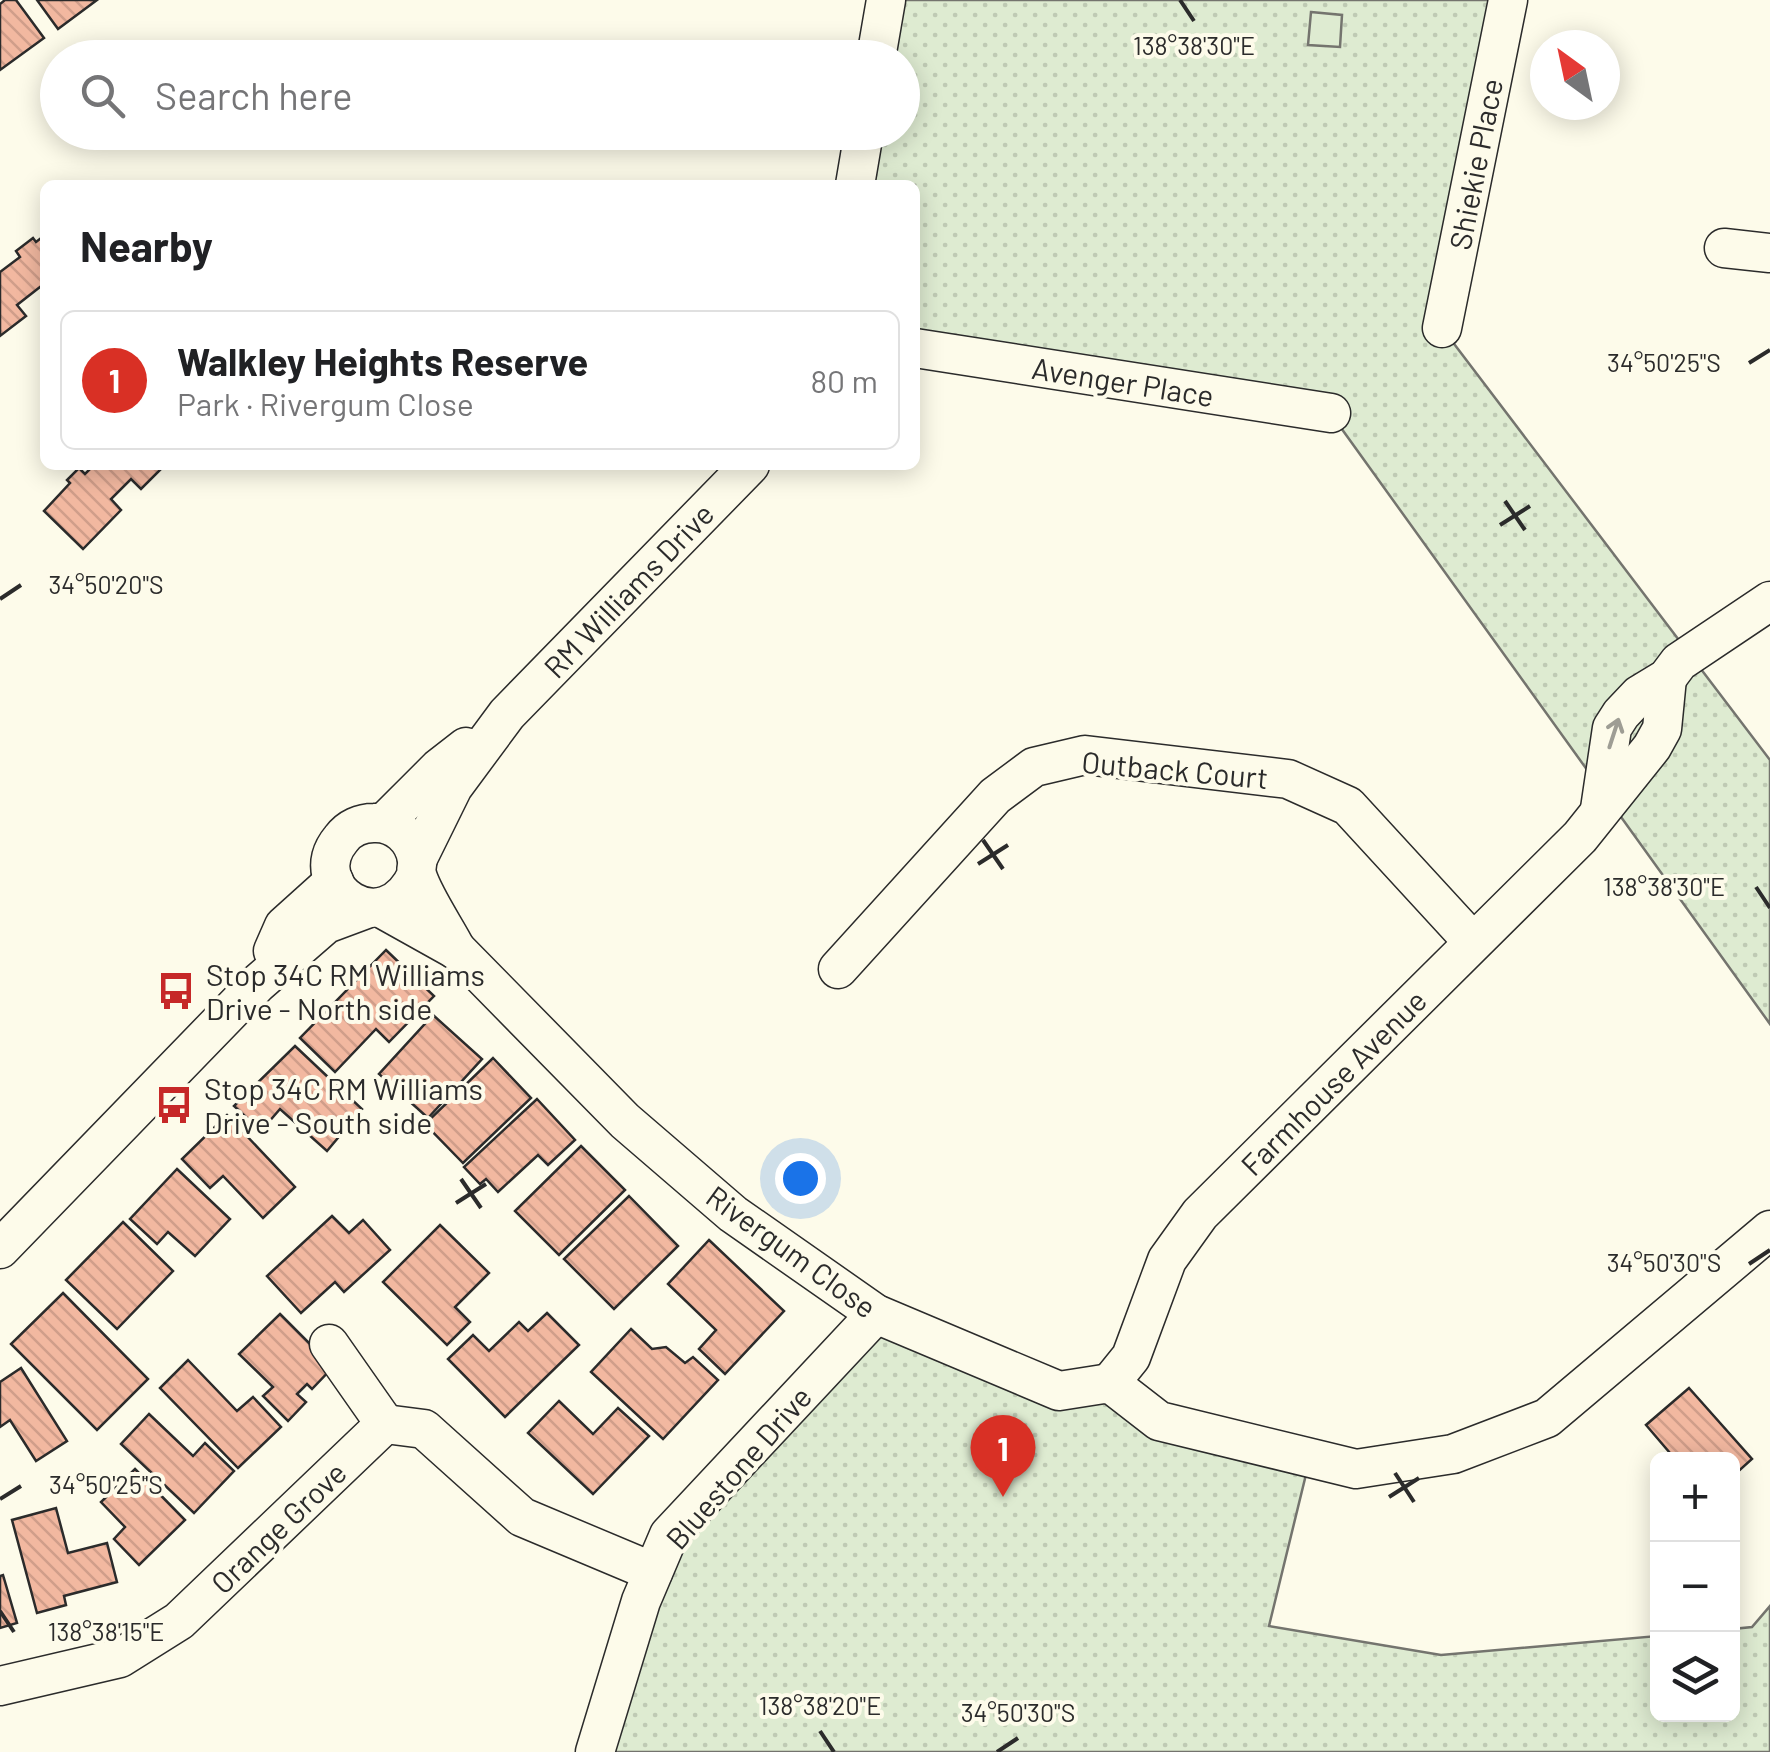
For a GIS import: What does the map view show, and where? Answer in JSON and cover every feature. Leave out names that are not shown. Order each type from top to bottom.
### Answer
[{"type":"street","points":[[879,40],[886,0]]},
{"type":"street","name":"Shiekie Place","points":[[1442,328],[1508,0]]},
{"type":"street","points":[[856,180],[861,150]]},
{"type":"street","points":[[1724,248],[1770,253]]},
{"type":"street","name":"Avenger Place","points":[[920,349],[1331,414]]},
{"type":"street","name":"RM Williams Drive","points":[[384,824],[438,768],[507,714],[745,470]]},
{"type":"street","name":"Farmhouse Avenue","points":[[1110,1383],[1131,1356],[1167,1260],[1200,1214],[1580,837],[1660,734],[1667,678],[1679,662],[1770,601]]},
{"type":"street","name":"RM Williams Drive","points":[[417,867],[454,787],[507,714]]},
{"type":"street","name":"Outback Court","points":[[838,969],[995,796],[1034,767],[1085,754],[1288,779],[1348,806],[1474,942]]},
{"type":"street","points":[[0,1249],[257,984],[326,924],[398,901],[410,890],[417,867],[405,835],[384,824],[362,824],[344,834],[332,856],[334,881],[348,900],[375,908]]},
{"type":"street","name":"Rivergum Close","points":[[417,867],[458,951]]},
{"type":"street","points":[[257,984],[284,926],[334,881]]},
{"type":"street","name":"Rivergum Close","points":[[375,908],[458,951],[625,1121],[679,1168],[732,1214],[876,1314],[1059,1391],[1110,1383]]},
{"type":"street","points":[[1110,1383],[1159,1421],[1356,1469],[1453,1454],[1547,1418],[1770,1230]]},
{"type":"street","name":"Bluestone Drive","points":[[595,1752],[641,1601],[669,1535],[876,1314]]},
{"type":"street","points":[[329,1344],[385,1424],[424,1428],[522,1517],[653,1572]]},
{"type":"street","name":"Orange Grove","points":[[0,1686],[120,1658],[179,1621],[385,1424]]},
{"type":"green space","points":[[891,0],[1508,0],[1442,328],[1770,760],[1770,1024],[1331,414],[920,364],[920,180],[859,180],[865,150],[920,150],[920,40],[884,40]]},
{"type":"green space","points":[[1311,12],[1342,15],[1340,47],[1308,45]]},
{"type":"green space","points":[[876,1314],[1082,1387],[1310,1458],[1269,1626],[1441,1655],[1650,1637],[1650,1722],[1740,1722],[1740,1628],[1752,1627],[1770,1606],[1770,1752],[600,1752],[669,1535]]},
{"type":"building","points":[[16,0],[44,38],[0,70],[0,4]]},
{"type":"building","points":[[37,0],[97,0],[58,29]]},
{"type":"building","points":[[33,238],[36,242],[40,239],[40,287],[17,305],[26,316],[0,336],[0,272],[20,257],[16,251]]},
{"type":"building","points":[[77,470],[85,474],[89,470],[160,470],[141,489],[131,479],[111,499],[121,510],[83,549],[44,511]]},
{"type":"building","points":[[386,950],[434,996],[389,1042],[376,1029],[335,1072],[300,1038]]},
{"type":"building","points":[[433,1015],[482,1059],[428,1118],[379,1074]]},
{"type":"building","points":[[295,1046],[362,1109],[327,1151],[280,1109],[261,1131],[234,1106]]},
{"type":"building","points":[[493,1058],[531,1098],[463,1163],[425,1124]]},
{"type":"building","points":[[537,1099],[575,1140],[548,1165],[538,1155],[498,1192],[486,1179],[480,1184],[464,1167]]},
{"type":"building","points":[[227,1115],[295,1187],[263,1218],[223,1176],[210,1188],[182,1159]]},
{"type":"building","points":[[581,1146],[625,1190],[559,1255],[515,1211]]},
{"type":"building","points":[[177,1169],[230,1219],[195,1256],[168,1232],[157,1244],[130,1219]]},
{"type":"building","points":[[629,1196],[678,1246],[614,1309],[564,1259]]},
{"type":"building","points":[[332,1216],[349,1233],[363,1220],[390,1250],[344,1292],[335,1282],[301,1313],[267,1276]]},
{"type":"building","points":[[123,1222],[173,1271],[117,1329],[66,1280]]},
{"type":"building","points":[[440,1225],[489,1273],[455,1307],[470,1322],[447,1345],[383,1282]]},
{"type":"building","points":[[709,1240],[784,1311],[725,1374],[699,1349],[716,1330],[668,1284]]},
{"type":"building","points":[[63,1293],[148,1379],[97,1430],[11,1344]]},
{"type":"building","points":[[547,1313],[579,1345],[505,1417],[448,1359],[473,1335],[489,1351],[519,1322],[528,1331]]},
{"type":"building","points":[[280,1314],[333,1367],[312,1389],[307,1384],[297,1394],[306,1402],[288,1421],[263,1396],[273,1387],[239,1354]]},
{"type":"building","points":[[631,1329],[652,1349],[666,1347],[685,1363],[693,1357],[718,1380],[663,1439],[591,1372]]},
{"type":"building","points":[[188,1360],[237,1411],[253,1397],[281,1427],[238,1468],[160,1388]]},
{"type":"building","points":[[21,1368],[67,1441],[36,1461],[10,1420],[0,1427],[0,1382]]},
{"type":"building","points":[[1689,1388],[1752,1459],[1740,1470],[1740,1452],[1669,1452],[1646,1425]]},
{"type":"building","points":[[559,1401],[593,1434],[618,1408],[649,1436],[593,1494],[528,1433]]},
{"type":"building","points":[[149,1414],[193,1456],[205,1443],[234,1471],[194,1513],[121,1444]]},
{"type":"building","points":[[135,1469],[185,1520],[139,1565],[114,1539],[125,1527],[101,1502]]},
{"type":"building","points":[[56,1508],[68,1553],[107,1543],[117,1582],[64,1596],[66,1605],[37,1613],[12,1520]]},
{"type":"building","points":[[3,1575],[17,1623],[0,1628],[0,1576]]},
{"type":"place","name":"Stop 34C RM Williams Drive - North side","points":[[176,991]]},
{"type":"place","name":"Stop 34C RM Williams Drive - South side","points":[[174,1105]]},
{"type":"place","name":"Walkley Heights Reserve","points":[[1003,1497]]}]
